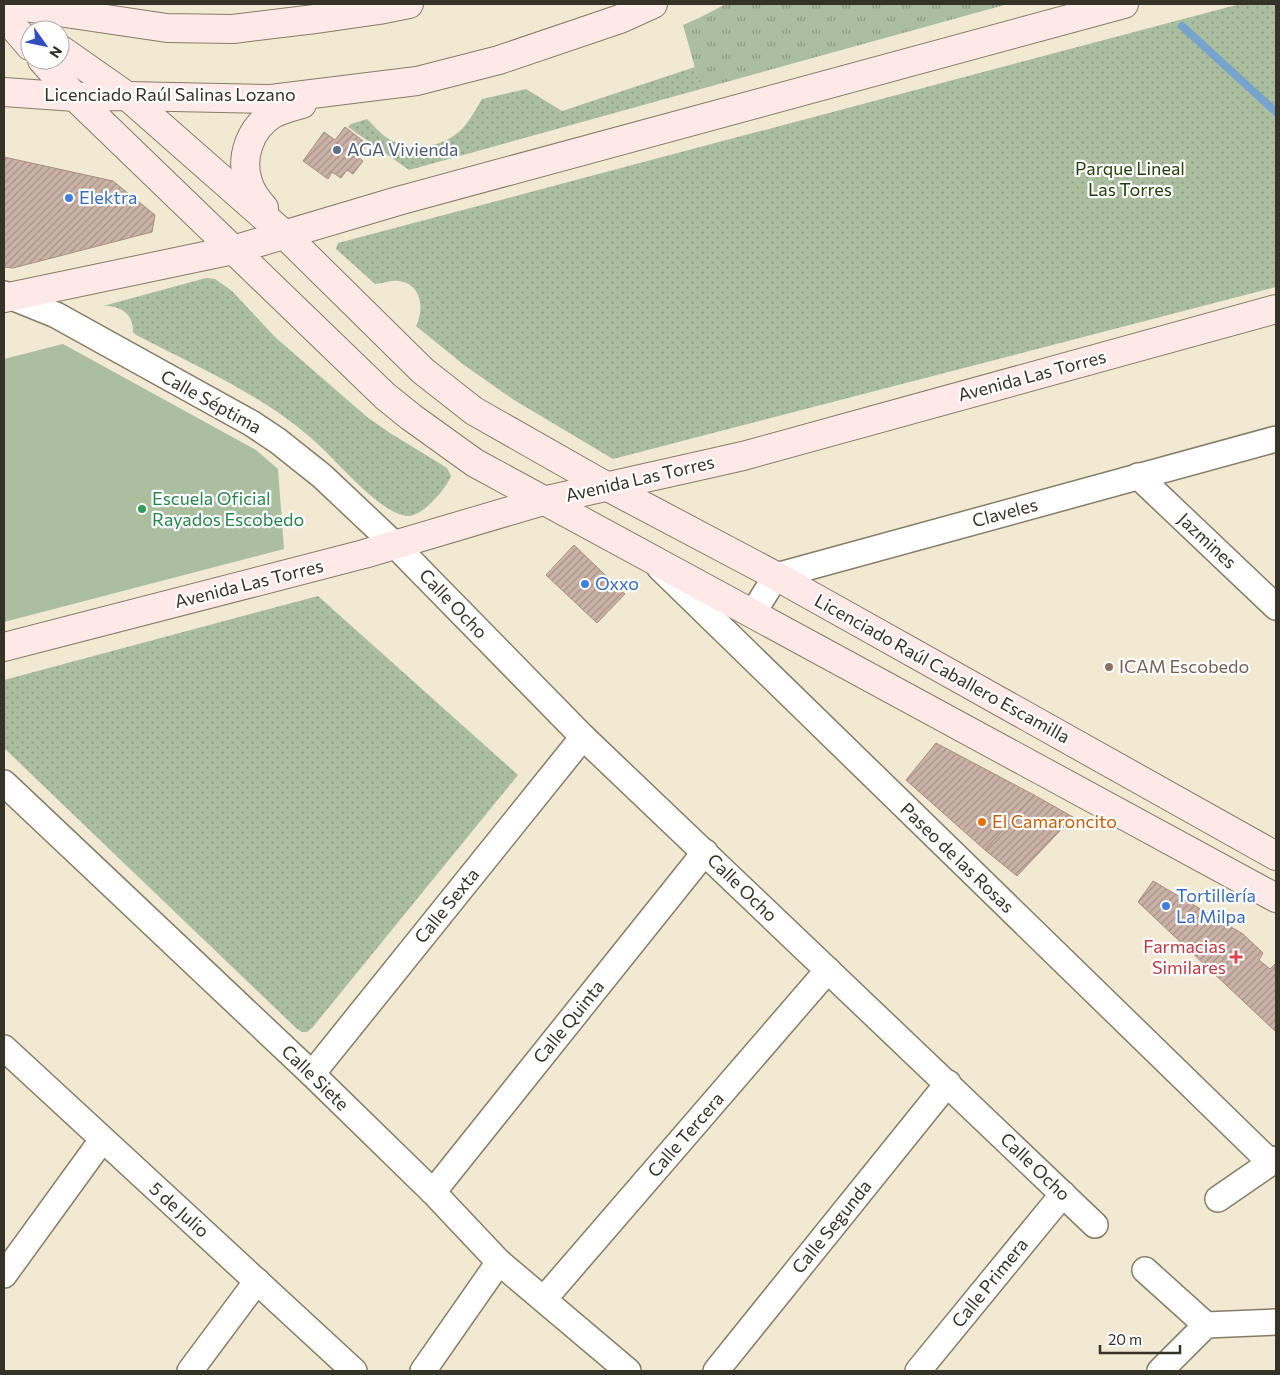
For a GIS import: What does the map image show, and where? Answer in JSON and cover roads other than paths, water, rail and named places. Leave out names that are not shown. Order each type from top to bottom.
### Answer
[{"type":"street","points":[[4,4],[167,28],[232,29],[334,17],[409,4]]},
{"type":"street","name":"Licenciado Raúl Salinas Lozano","points":[[4,92],[75,97],[126,96],[271,99],[368,88],[417,81],[481,66],[620,18],[653,4]]},
{"type":"street","points":[[6,296],[233,250],[398,201],[1124,4]]},
{"type":"street","points":[[4,10],[20,21]]},
{"type":"street","points":[[4,16],[20,34]]},
{"type":"street","points":[[70,56],[126,96],[285,235]]},
{"type":"street","points":[[51,70],[75,97],[392,402],[475,463],[542,501],[644,553],[1276,898]]},
{"type":"street","points":[[285,235],[259,202],[248,182],[245,167],[246,155],[254,133],[266,119],[281,110],[368,88]]},
{"type":"street","name":"Licenciado Raúl Caballero Escamilla","points":[[285,235],[410,358],[474,411],[606,486],[776,576],[1276,856]]},
{"type":"street","name":"Calle Séptima","points":[[6,296],[56,315],[251,423],[278,441],[322,476],[394,544]]},
{"type":"street","name":"Avenida Las Torres","points":[[4,647],[364,554],[542,501],[743,456],[1276,309]]},
{"type":"street","name":"Claveles","points":[[776,576],[1276,438]]},
{"type":"street","name":"Jazmines","points":[[1138,476],[1276,607]]},
{"type":"street","name":"Calle Ocho","points":[[394,544],[583,737],[1095,1224]]},
{"type":"street","name":"Paseo de las Rosas","points":[[644,553],[1273,1161]]},
{"type":"street","points":[[753,613],[776,576]]},
{"type":"street","name":"Calle Sexta","points":[[312,1074],[583,737]]},
{"type":"street","name":"Calle Siete","points":[[4,783],[312,1074],[433,1192],[499,1262],[628,1371]]},
{"type":"street","name":"Calle Quinta","points":[[433,1192],[704,852]]},
{"type":"street","name":"Calle Tercera","points":[[544,1300],[828,970]]},
{"type":"street","name":"5 de Julio","points":[[4,1048],[354,1371]]},
{"type":"street","name":"Calle Segunda","points":[[716,1371],[948,1083]]},
{"type":"street","points":[[4,1275],[102,1140]]},
{"type":"street","points":[[1218,1199],[1273,1161]]},
{"type":"street","name":"Calle Primera","points":[[918,1371],[1063,1194]]},
{"type":"street","points":[[422,1371],[499,1262]]},
{"type":"street","points":[[1145,1270],[1206,1325]]},
{"type":"street","points":[[190,1371],[257,1281]]},
{"type":"street","points":[[1160,1371],[1206,1325],[1276,1322]]},
{"type":"waterway","points":[[1182,26],[1276,112]]},
{"type":"place","name":"AGA Vivienda","points":[[337,150]]},
{"type":"place","name":"Elektra","points":[[69,198]]},
{"type":"place","name":"Escuela Oficial Rayados Escobedo","points":[[142,509]]},
{"type":"place","name":"Oxxo","points":[[585,584]]},
{"type":"place","name":"ICAM Escobedo","points":[[1109,667]]},
{"type":"place","name":"El Camaroncito","points":[[982,822]]},
{"type":"place","name":"Tortillería La Milpa","points":[[1166,906]]},
{"type":"place","name":"Farmacias Similares","points":[[1236,957]]},
{"type":"park label","name":"Parque Lineal Las Torres","points":[[1130,179]]}]
